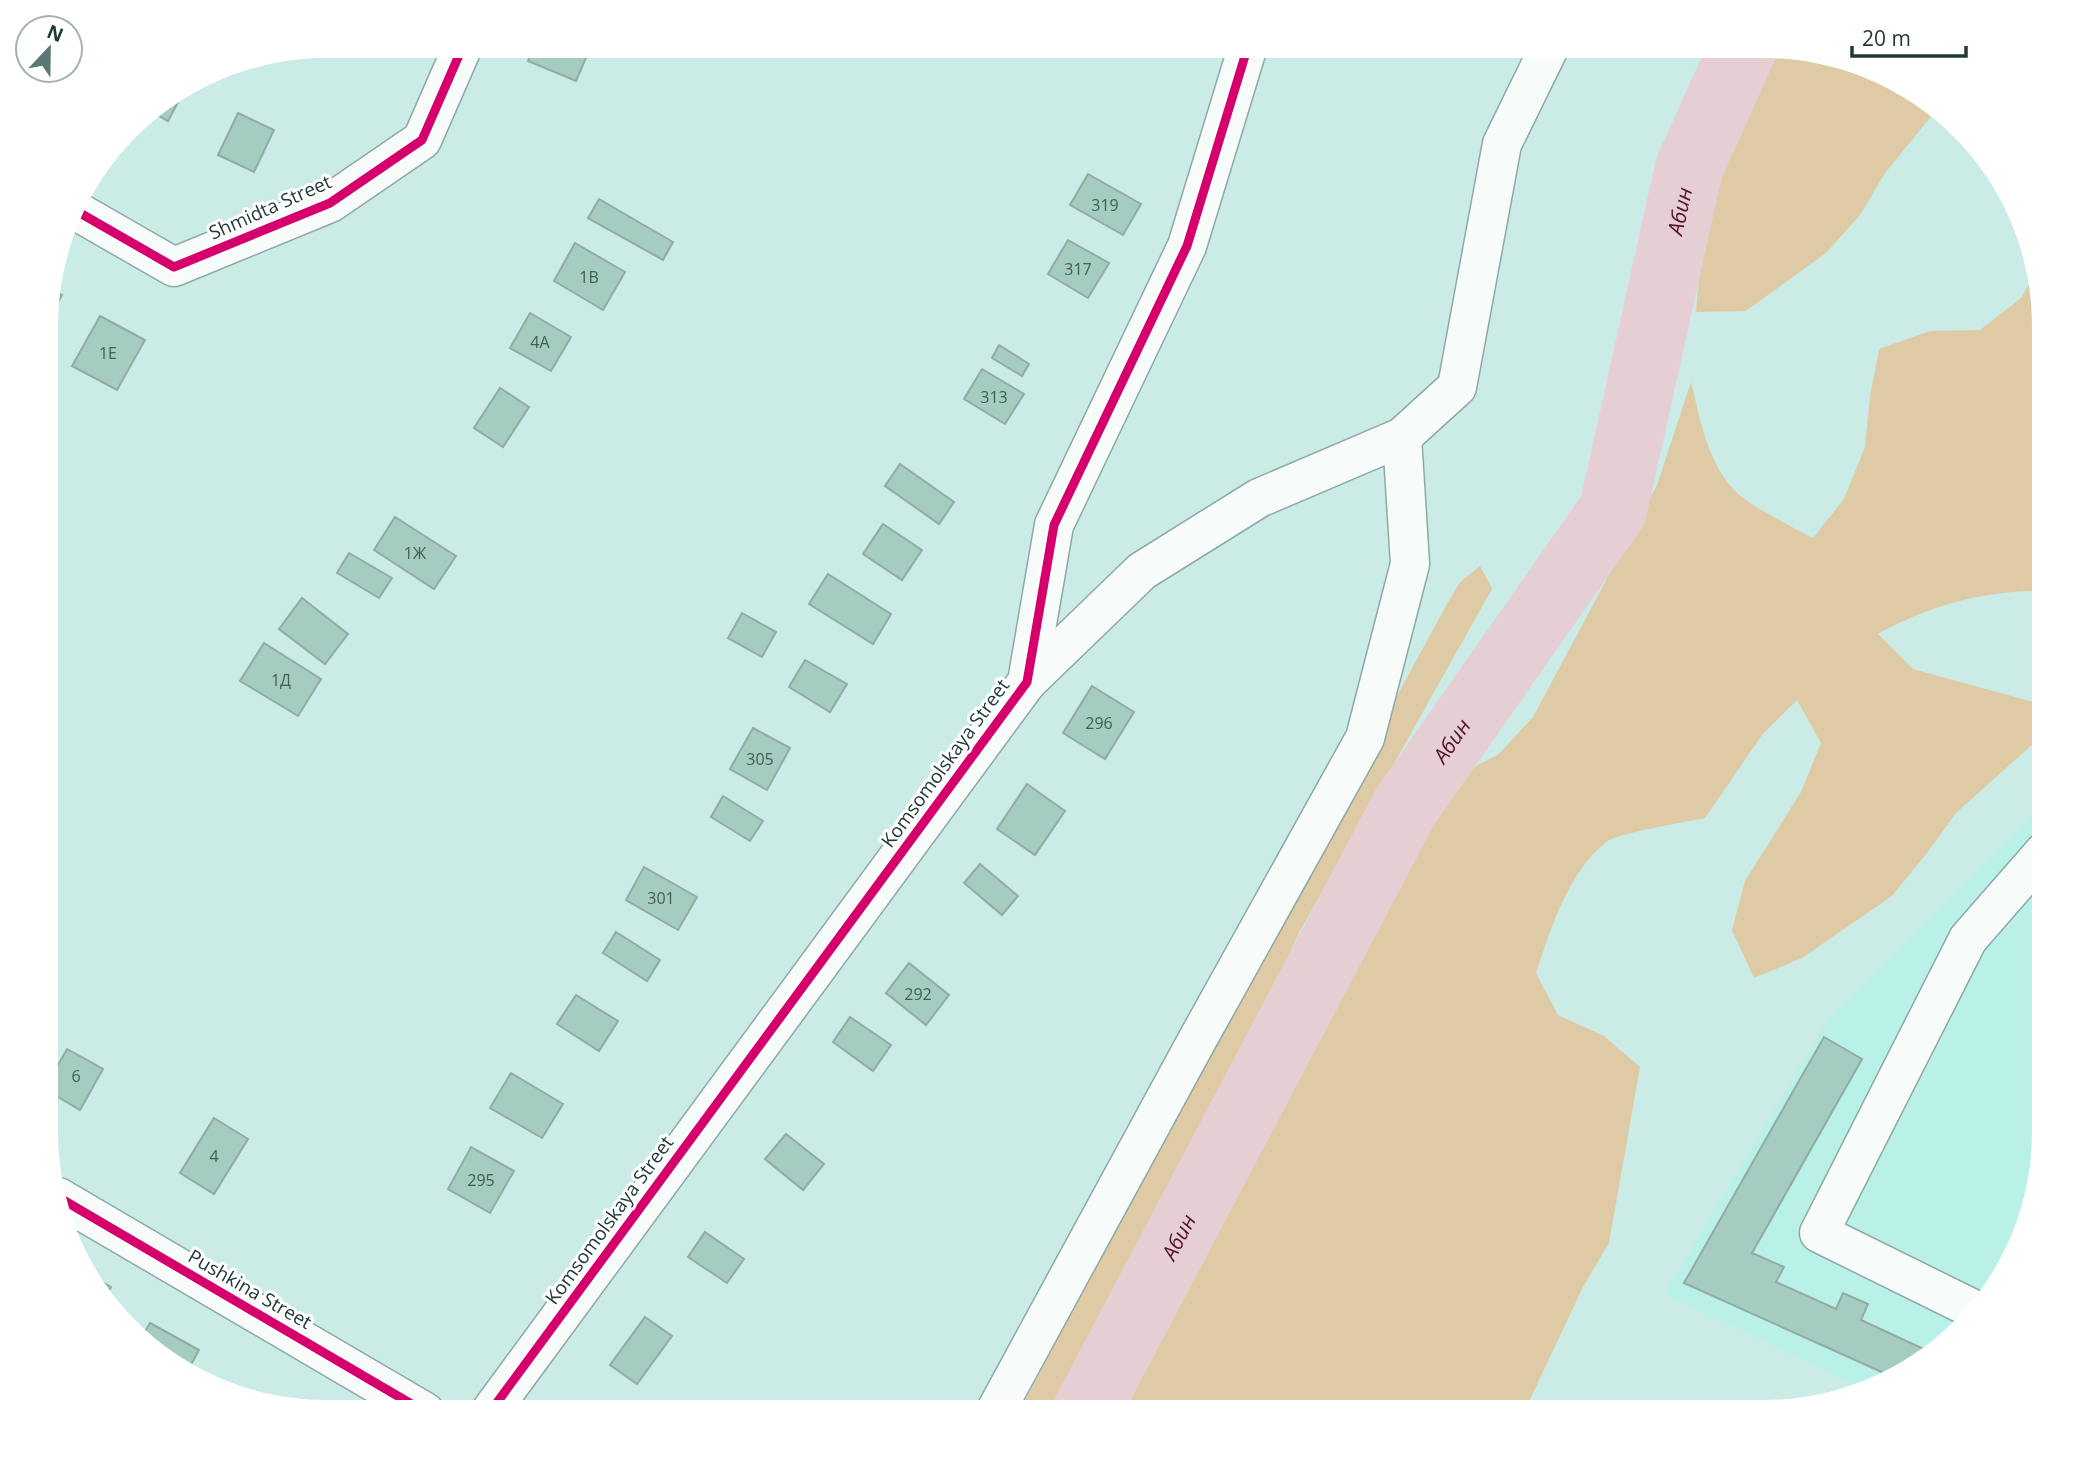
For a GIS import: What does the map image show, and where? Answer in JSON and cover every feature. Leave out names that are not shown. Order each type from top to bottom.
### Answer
[{"type":"street","name":"Shmidta Street","points":[[82,215],[174,267],[330,203],[422,139],[458,58]]},
{"type":"street","name":"Komsomolskaya Street","points":[[499,1400],[1027,682],[1054,525],[1187,246],[1244,58]]},
{"type":"street","points":[[1027,682],[1142,571],[1259,498],[1402,437],[1457,387],[1502,144],[1544,58]]},
{"type":"street","points":[[1002,1400],[1365,738],[1410,564],[1402,437]]},
{"type":"street","points":[[1968,1307],[1819,1233],[1968,939],[2032,866]]},
{"type":"street","name":"Pushkina Street","points":[[67,1201],[405,1400]]},
{"type":"shaded area","points":[[1762,58],[1781,58],[1816,63],[1867,78],[1883,85],[1931,116],[1885,173],[1860,215],[1826,253],[1746,311],[1696,312],[1700,262],[1741,104]]},
{"type":"shaded area","points":[[2029,284],[2032,309],[2032,591],[2000,593],[1958,601],[1918,615],[1878,634],[1913,669],[2032,702],[2032,745],[1956,813],[1892,896],[1802,958],[1754,978],[1732,930],[1745,881],[1801,792],[1821,743],[1797,700],[1762,735],[1705,818],[1613,839],[1593,854],[1581,869],[1562,902],[1536,973],[1558,1015],[1604,1036],[1640,1067],[1609,1243],[1583,1287],[1530,1400],[1111,1400],[1453,778],[1499,754],[1533,717],[1657,485],[1691,382],[1701,424],[1724,478],[1739,495],[1813,538],[1844,499],[1865,447],[1870,397],[1879,349],[1930,331],[1980,330],[2021,298]]},
{"type":"shaded area","points":[[1480,566],[1492,589],[1300,931],[1186,1175],[1064,1400],[1025,1400],[1329,821],[1460,582]]},
{"type":"shaded area","points":[[2032,815],[2032,1149],[2018,1218],[2005,1251],[1987,1281],[1954,1322],[1913,1355],[1883,1373],[1854,1384],[1664,1294],[1827,1022]]},
{"type":"building","points":[[529,58],[586,58],[576,81],[528,61]]},
{"type":"building","points":[[178,103],[168,121],[159,116]]},
{"type":"building","points":[[238,113],[274,130],[254,172],[218,155]]},
{"type":"building","points":[[1088,174],[1141,204],[1123,235],[1070,205]]},
{"type":"building","points":[[599,199],[673,242],[663,260],[588,218]]},
{"type":"building","points":[[1068,240],[1109,263],[1088,298],[1048,274]]},
{"type":"building","points":[[575,243],[625,272],[603,310],[554,281]]},
{"type":"building","points":[[530,313],[571,337],[551,371],[510,348]]},
{"type":"building","points":[[100,316],[145,340],[117,390],[72,366]]},
{"type":"building","points":[[999,345],[1029,364],[1022,376],[992,358]]},
{"type":"building","points":[[982,369],[1024,394],[1005,424],[964,399]]},
{"type":"building","points":[[500,388],[529,407],[503,447],[474,428]]},
{"type":"building","points":[[900,464],[954,502],[939,524],[885,486]]},
{"type":"building","points":[[395,517],[456,556],[434,589],[374,550]]},
{"type":"building","points":[[883,524],[922,550],[902,580],[863,554]]},
{"type":"building","points":[[349,553],[392,578],[379,598],[337,573]]},
{"type":"building","points":[[828,574],[891,614],[873,644],[809,604]]},
{"type":"building","points":[[302,598],[348,634],[325,664],[279,629]]},
{"type":"building","points":[[742,613],[776,632],[762,657],[728,638]]},
{"type":"building","points":[[264,643],[321,679],[298,716],[240,681]]},
{"type":"building","points":[[805,660],[847,684],[830,712],[789,687]]},
{"type":"building","points":[[1092,686],[1134,712],[1105,759],[1063,733]]},
{"type":"building","points":[[753,728],[790,748],[767,790],[730,769]]},
{"type":"building","points":[[1027,784],[1065,811],[1035,855],[997,829]]},
{"type":"building","points":[[723,796],[763,821],[750,841],[711,817]]},
{"type":"building","points":[[980,864],[1018,896],[1002,915],[964,883]]},
{"type":"building","points":[[644,867],[697,897],[678,930],[626,900]]},
{"type":"building","points":[[616,932],[660,960],[647,981],[603,953]]},
{"type":"building","points":[[909,963],[949,995],[926,1025],[886,993]]},
{"type":"building","points":[[576,995],[618,1021],[599,1051],[557,1024]]},
{"type":"building","points":[[850,1017],[891,1045],[873,1071],[833,1042]]},
{"type":"building","points":[[1824,1037],[1862,1059],[1752,1253],[1784,1267],[1776,1282],[1836,1309],[1843,1293],[1868,1304],[1861,1320],[1922,1348],[1883,1373],[1684,1283]]},
{"type":"building","points":[[67,1049],[103,1069],[80,1110],[58,1097],[58,1065]]},
{"type":"building","points":[[511,1073],[563,1104],[542,1138],[490,1108]]},
{"type":"building","points":[[214,1118],[248,1139],[214,1194],[180,1173]]},
{"type":"building","points":[[786,1134],[824,1164],[803,1190],[765,1159]]},
{"type":"building","points":[[471,1147],[514,1171],[490,1213],[448,1189]]},
{"type":"building","points":[[705,1232],[744,1259],[727,1283],[688,1257]]},
{"type":"building","points":[[645,1317],[672,1336],[637,1384],[610,1365]]},
{"type":"building","points":[[150,1323],[199,1350],[192,1364],[146,1331]]},
{"type":"waterway","name":"Абин","points":[[1092,1400],[1405,807],[1613,510],[1689,168],[1739,58]]},
{"type":"cycle path","points":[[82,214],[174,267],[330,203],[422,140],[458,58]]},
{"type":"cycle path","points":[[499,1400],[1027,682],[1054,525],[1187,246],[1244,58]]},
{"type":"cycle path","points":[[67,1203],[405,1400]]}]
